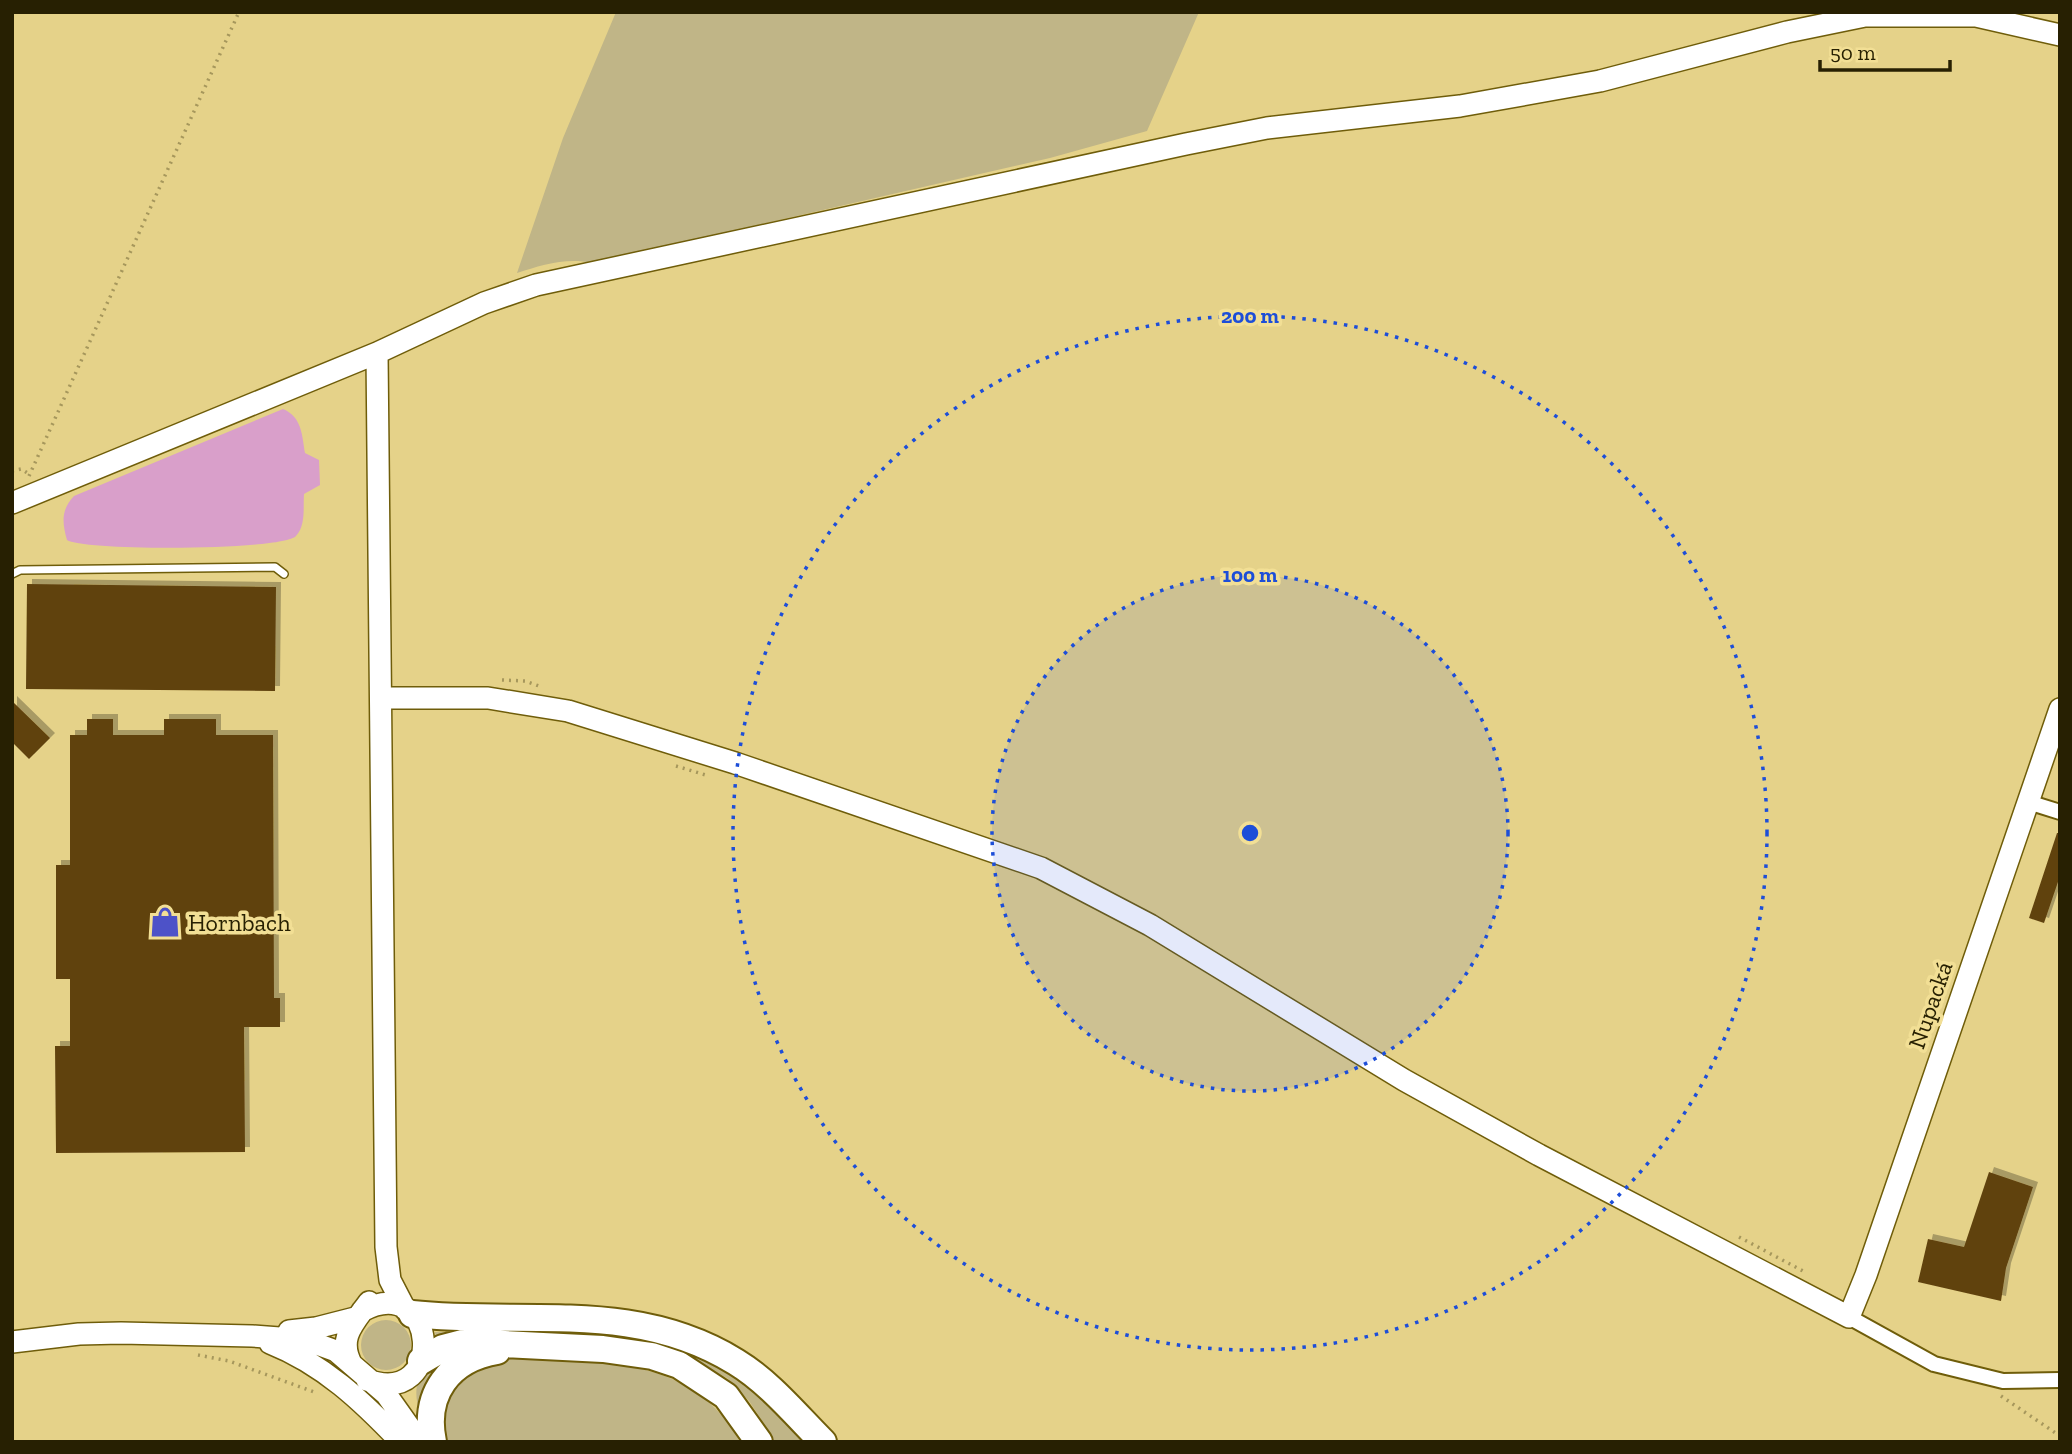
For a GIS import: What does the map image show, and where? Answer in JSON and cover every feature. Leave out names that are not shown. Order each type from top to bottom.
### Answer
[{"type":"highway","points":[[409,1311],[596,1319],[668,1330],[702,1343],[739,1364],[775,1394],[823,1442]]},
{"type":"highway","points":[[418,1366],[443,1349],[466,1342],[603,1349],[652,1356],[679,1365],[726,1396],[759,1442]]},
{"type":"highway","points":[[418,1441],[434,1397],[453,1368],[477,1356],[524,1346]]},
{"type":"street","points":[[12,503],[377,353],[484,303],[536,285],[1199,141],[1267,128],[1460,106],[1587,83],[1787,32],[1866,16],[1976,16],[2060,35]]},
{"type":"street","points":[[377,353],[386,1247],[390,1280],[424,1334],[425,1350],[411,1394],[418,1441]]},
{"type":"street","points":[[381,698],[488,698],[568,711],[735,763],[1041,868],[1150,925],[1404,1080],[1539,1155],[1934,1364],[2000,1380],[2060,1380]]},
{"type":"street","name":"Nupacká","points":[[1849,1317],[1866,1275],[2060,709]]},
{"type":"street","points":[[2028,802],[2060,812]]},
{"type":"street","points":[[386,1247],[376,1290],[359,1314],[345,1343],[348,1358],[361,1375],[391,1384],[406,1378],[418,1366]]},
{"type":"street","points":[[252,1336],[316,1328],[388,1304],[409,1311]]},
{"type":"street","points":[[12,1342],[79,1334],[252,1336],[318,1344],[336,1351],[397,1406],[418,1441]]},
{"type":"street","points":[[252,1336],[318,1366],[418,1441]]},
{"type":"lane","points":[[12,574],[20,570],[275,567],[284,574]]},
{"type":"path","points":[[12,471],[21,468],[29,474],[239,12]]},
{"type":"path","points":[[667,764],[712,776]]},
{"type":"path","points":[[1732,1236],[1746,1238],[1805,1272]]},
{"type":"path","points":[[195,1355],[229,1361],[318,1393]]},
{"type":"path","points":[[2000,1380],[2000,1394],[2006,1401],[2060,1436]]},
{"type":"shaded area","points":[[616,12],[1199,12],[1147,131],[1050,158],[592,263],[564,261],[517,273],[563,138]]},
{"type":"shaded area","points":[[283,409],[298,422],[305,453],[319,460],[320,485],[304,494],[303,522],[296,536],[283,541],[256,544],[182,548],[107,546],[67,540],[64,516],[74,496]]},
{"type":"shaded area","points":[[386,1320],[404,1327],[411,1345],[404,1363],[386,1370],[368,1363],[361,1345],[368,1327]]},
{"type":"shaded area","points":[[435,1332],[630,1332],[683,1347],[728,1370],[773,1405],[807,1442],[771,1442],[764,1424],[749,1401],[727,1378],[669,1350],[436,1339]]},
{"type":"shaded area","points":[[522,1357],[616,1364],[646,1370],[673,1380],[699,1394],[721,1414],[740,1442],[441,1442],[445,1393],[482,1363]]},
{"type":"shaded area","points":[[445,1362],[427,1386],[420,1415],[416,1393],[418,1381],[430,1363]]},
{"type":"building","points":[[27,584],[276,587],[275,691],[26,689]]},
{"type":"building","points":[[12,701],[50,738],[29,759],[12,742]]},
{"type":"building","name":"Hornbach","points":[[87,719],[113,719],[113,735],[164,735],[164,719],[216,719],[216,735],[273,735],[274,998],[280,998],[280,1027],[244,1027],[245,1152],[56,1153],[55,1046],[70,1046],[70,979],[56,979],[56,865],[70,865],[70,735],[87,735]]},
{"type":"building","points":[[2057,833],[2060,833],[2060,876],[2044,923],[2029,918]]},
{"type":"building","points":[[1989,1172],[2033,1187],[2006,1268],[2001,1301],[1918,1282],[1928,1239],[1964,1247]]},
{"type":"place","name":"Hornbach","points":[[165,922]]}]
